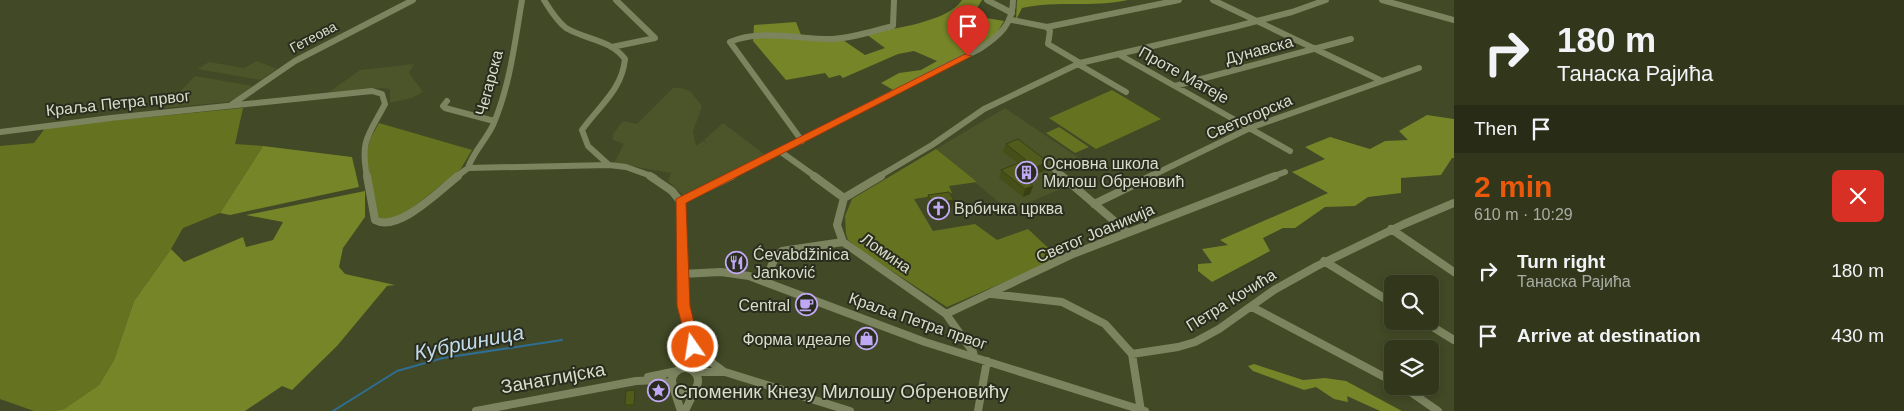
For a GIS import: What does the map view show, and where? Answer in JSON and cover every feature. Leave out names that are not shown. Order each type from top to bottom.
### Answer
[{"type":"street","name":"Гетеова","points":[[230,106],[295,61],[413,0]]},
{"type":"street","name":"Чегарска","points":[[468,168],[470,160],[488,134],[494,121],[511,61],[522,0]]},
{"type":"street","points":[[544,0],[553,14],[565,26],[622,52],[625,59],[622,79],[611,98],[590,118],[582,130],[590,150],[609,165]]},
{"type":"street","points":[[612,47],[655,38],[616,0]]},
{"type":"street","points":[[802,141],[733,48],[731,40],[767,36],[831,39],[893,26],[894,0]]},
{"type":"street","points":[[987,0],[1012,16],[1047,27],[1179,0]]},
{"type":"street","points":[[1213,0],[1382,82]]},
{"type":"street","points":[[782,152],[844,198],[932,145],[984,109],[1079,64],[1255,21],[1326,0]]},
{"type":"street","points":[[1382,0],[1454,20]]},
{"type":"street","points":[[680,201],[782,152],[975,52],[994,39],[1012,16],[1013,2]]},
{"type":"street","points":[[1047,27],[1050,31],[1048,44],[1126,92]]},
{"type":"street","name":"Дунавска","points":[[1175,86],[1351,39]]},
{"type":"street","name":"Проте Матеје","points":[[1118,54],[1290,151]]},
{"type":"street","name":"Светогорска","points":[[1094,204],[1250,128],[1419,68]]},
{"type":"street","name":"Краља Петра првог","points":[[0,132],[111,118],[362,92],[382,94],[386,104],[367,137],[363,156],[375,220],[382,224],[396,222],[407,216],[468,168]]},
{"type":"street","points":[[447,101],[443,106],[445,108],[494,121]]},
{"type":"street","points":[[468,168],[609,165],[634,169],[650,175],[666,185],[680,201],[681,274],[684,306],[694,349],[697,386],[685,411]]},
{"type":"street","points":[[1055,170],[1127,232]]},
{"type":"street","name":"Светог Јоаникија","points":[[946,314],[992,294],[1072,254],[1285,172]]},
{"type":"street","name":"Ломина","points":[[844,198],[836,222],[839,235],[844,242],[946,314],[974,352],[974,357]]},
{"type":"street","name":"Петра Кочића","points":[[1132,354],[1185,346],[1204,337],[1252,307],[1272,291],[1324,261],[1391,229],[1454,203]]},
{"type":"street","points":[[1391,229],[1454,272]]},
{"type":"street","points":[[765,281],[774,260],[782,251],[844,242]]},
{"type":"street","points":[[1324,261],[1384,298]]},
{"type":"street","name":"Краља Петра првог","points":[[681,274],[730,272],[765,281],[868,322],[1143,411]]},
{"type":"street","points":[[992,294],[1062,302],[1105,324],[1132,354],[1143,411]]},
{"type":"street","points":[[1252,307],[1384,377]]},
{"type":"street","points":[[1438,330],[1454,340]]},
{"type":"street","points":[[681,411],[672,387],[672,376],[691,362],[694,349]]},
{"type":"street","points":[[694,349],[725,372],[829,408],[850,411]]},
{"type":"street","points":[[978,411],[987,361]]},
{"type":"street","points":[[681,370],[725,372]]},
{"type":"street","name":"Занатлијска","points":[[476,411],[636,381],[681,370]]},
{"type":"street","points":[[672,387],[682,393],[697,386],[712,374],[725,372]]},
{"type":"street","name":"Занатлијска","points":[[636,381],[660,380],[672,387]]},
{"type":"street","points":[[1416,395],[1438,411]]},
{"type":"shaded area","points":[[257,61],[277,69],[261,80],[197,69],[209,62],[244,68]]},
{"type":"shaded area","points":[[414,64],[409,73],[423,92],[412,98],[390,103],[390,89],[383,88],[329,92],[360,70]]},
{"type":"shaded area","points":[[195,76],[253,86],[236,99],[227,102],[164,108]]},
{"type":"shaded area","points":[[673,88],[690,91],[702,106],[693,132],[696,146],[703,141],[707,143],[704,140],[723,123],[764,154],[763,157],[683,195],[668,181],[671,173],[614,163],[624,144],[613,140],[613,134],[623,121],[637,124]]},
{"type":"shaded area","points":[[1005,108],[1082,160],[1053,171],[1070,185],[1009,211],[936,149]]},
{"type":"green space","points":[[962,0],[982,0],[974,13],[981,17],[1004,21],[993,39],[895,91],[881,83],[899,73],[921,70],[937,61],[914,51],[898,54],[843,78],[840,75],[829,78],[825,73],[786,80],[753,41],[754,25],[796,22],[803,40],[843,40],[865,55],[885,48],[866,34],[904,27],[932,19],[955,8]]},
{"type":"green space","points":[[1017,0],[1128,0],[1101,4],[1048,4],[1022,8],[1016,20]]},
{"type":"green space","points":[[1112,90],[1161,119],[1096,149],[1049,118]]},
{"type":"green space","points":[[243,108],[235,144],[263,146],[220,213],[183,228],[171,249],[134,301],[114,360],[99,385],[64,409],[54,411],[34,411],[0,399],[0,146],[34,143],[46,127]]},
{"type":"green space","points":[[1427,115],[1454,119],[1454,158],[1452,158],[1441,175],[1401,178],[1401,193],[1368,197],[1355,206],[1325,207],[1295,228],[1283,228],[1263,238],[1270,251],[1212,282],[1198,271],[1198,264],[1212,263],[1202,249],[1228,245],[1220,240],[1328,193],[1292,172],[1325,159],[1305,147],[1330,137],[1370,149],[1385,141],[1408,140],[1399,131]]},
{"type":"green space","points":[[379,123],[472,150],[460,170],[397,220],[388,221],[376,216],[366,155],[370,139]]},
{"type":"green space","points":[[1059,127],[1089,147],[1075,153],[1046,133]]},
{"type":"green space","points":[[263,146],[352,157],[359,187],[230,215],[220,213]]},
{"type":"green space","points":[[936,149],[977,182],[949,186],[952,193],[914,199],[933,231],[975,224],[997,240],[1028,229],[1059,258],[947,307],[860,250],[848,240],[845,216],[852,199]]},
{"type":"green space","points":[[365,191],[365,217],[343,248],[339,267],[345,274],[395,285],[387,286],[337,346],[292,390],[282,386],[245,411],[54,411],[64,409],[99,385],[114,360],[134,301],[171,249],[184,262],[243,237],[246,247],[273,240],[283,222],[246,215]]},
{"type":"green space","points":[[1254,364],[1303,380],[1325,378],[1346,381],[1402,411],[1380,411],[1347,396],[1348,402],[1334,399],[1316,387],[1304,390],[1253,371],[1248,366]]},
{"type":"building","points":[[1018,139],[1048,162],[1019,174],[1033,186],[1025,189],[1001,170],[1026,160],[1006,144]]},
{"type":"building","points":[[949,192],[954,200],[933,203],[928,195]]},
{"type":"building","points":[[635,390],[634,405],[625,405],[626,391]]},
{"type":"waterway","name":"Кубршница","points":[[333,411],[397,371],[443,358],[562,340]]},
{"type":"place","name":"Основна школа Милош Обреновић","points":[[1027,172]]},
{"type":"place","name":"Врбичка црква","points":[[938,208]]},
{"type":"place","name":"Ćevabdžinica Janković","points":[[737,263]]},
{"type":"place","name":"Central","points":[[806,305]]},
{"type":"place","name":"Форма идеале","points":[[867,339]]},
{"type":"place","name":"Споменик Кнезу Милошу Обреновићу","points":[[658,391]]},
{"type":"route","points":[[693,347],[684,306],[681,274],[680,201],[782,152],[968,56]]}]
